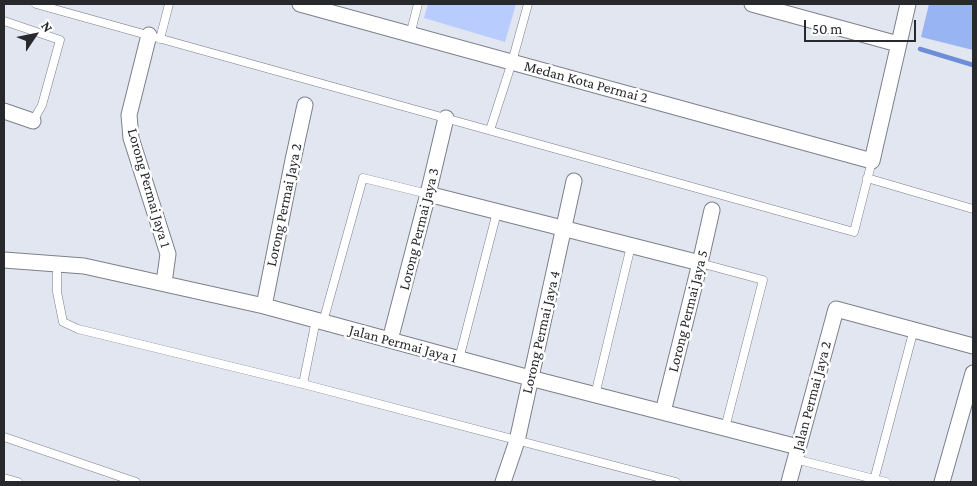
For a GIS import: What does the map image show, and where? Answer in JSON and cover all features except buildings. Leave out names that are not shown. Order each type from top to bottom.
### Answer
[{"type":"street","name":"Medan Kota Permai 2","points":[[300,4],[872,160]]},
{"type":"street","points":[[752,4],[898,44]]},
{"type":"street","points":[[872,160],[908,4]]},
{"type":"street","name":"Lorong Permai Jaya 1","points":[[154,37],[129,115],[131,138],[168,254],[164,282]]},
{"type":"street","name":"Lorong Permai Jaya 2","points":[[264,306],[305,105]]},
{"type":"street","points":[[4,111],[33,121]]},
{"type":"street","name":"Lorong Permai Jaya 3","points":[[390,340],[446,118]]},
{"type":"street","name":"Lorong Permai Jaya 4","points":[[503,482],[517,441],[574,181]]},
{"type":"street","points":[[428,194],[700,263]]},
{"type":"street","name":"Lorong Permai Jaya 5","points":[[663,412],[712,210]]},
{"type":"street","name":"Jalan Permai Jaya 1","points":[[4,260],[84,266],[164,282],[264,306],[530,378],[726,428],[797,453]]},
{"type":"street","name":"Jalan Permai Jaya 2","points":[[789,482],[836,309],[914,329]]},
{"type":"street","points":[[914,329],[973,346]]},
{"type":"street","points":[[942,482],[973,373]]},
{"type":"lane","points":[[36,4],[854,232],[872,160]]},
{"type":"lane","points":[[154,37],[169,4]]},
{"type":"lane","points":[[410,35],[418,4]]},
{"type":"lane","points":[[490,130],[528,4]]},
{"type":"lane","points":[[4,21],[60,40],[42,105],[33,121]]},
{"type":"lane","points":[[303,384],[363,178],[428,194]]},
{"type":"lane","points":[[867,178],[973,210]]},
{"type":"lane","points":[[459,359],[497,212]]},
{"type":"lane","points":[[595,395],[631,246]]},
{"type":"lane","points":[[57,263],[56,292],[63,322],[78,329],[303,384],[676,482]]},
{"type":"lane","points":[[700,263],[764,280],[726,428]]},
{"type":"lane","points":[[874,480],[914,329]]},
{"type":"lane","points":[[4,437],[136,482]]},
{"type":"lane","points":[[797,453],[874,480],[886,482]]},
{"type":"lane","points":[[4,478],[18,482]]},
{"type":"shaded area","points":[[428,4],[516,4],[505,42],[424,18]]},
{"type":"shaded area","points":[[929,4],[973,4],[973,50],[921,37]]},
{"type":"waterway","points":[[920,49],[973,65]]}]
